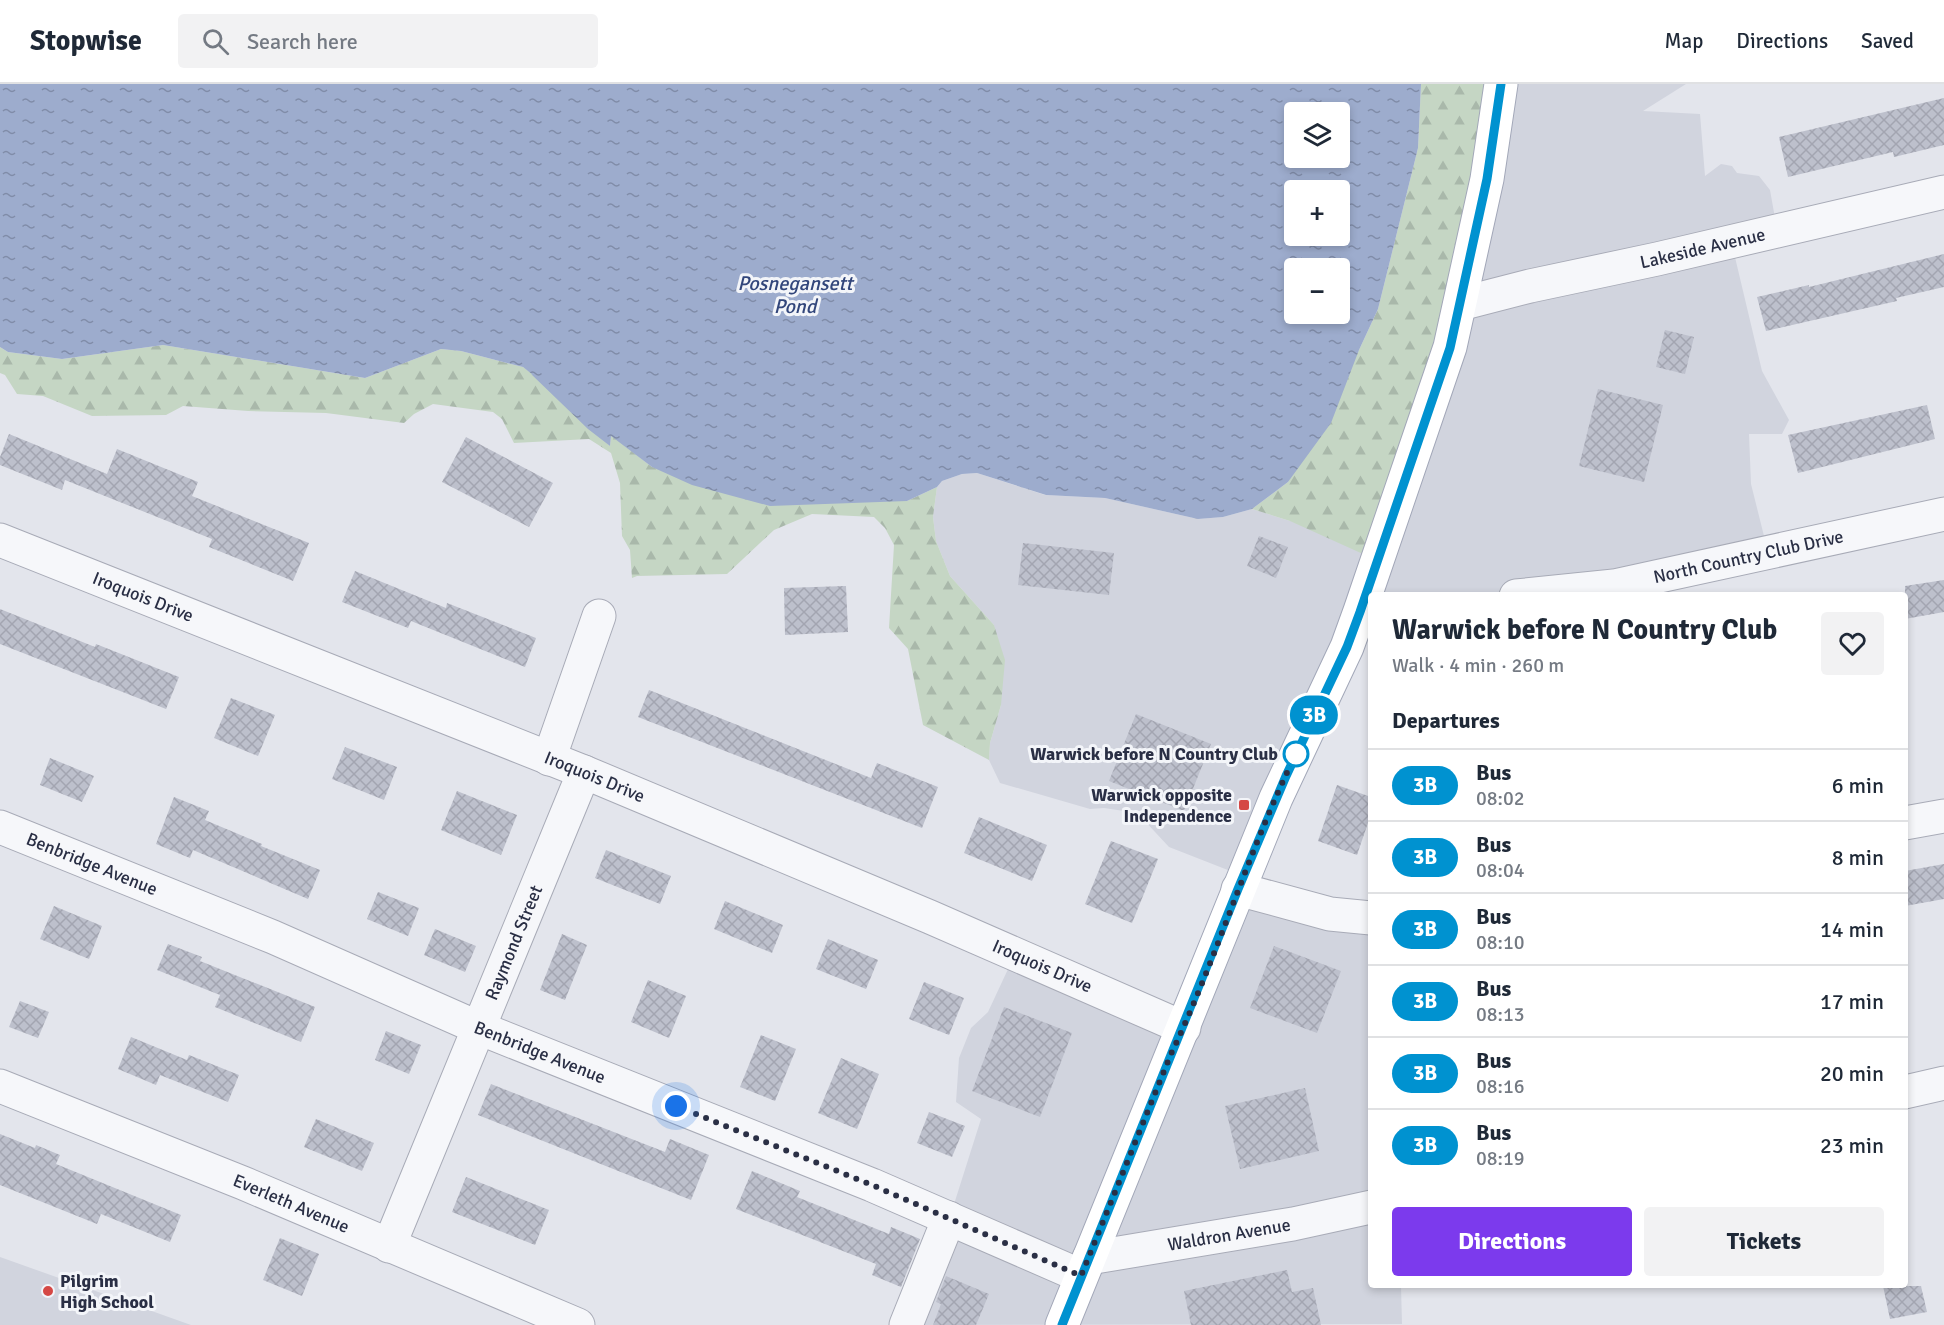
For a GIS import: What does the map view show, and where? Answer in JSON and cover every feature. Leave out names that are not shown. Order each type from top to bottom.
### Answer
[{"type":"main road","points":[[1372,592],[1450,348],[1487,179],[1501,84]]},
{"type":"main road","points":[[1062,1325],[1286,776],[1366,611]]},
{"type":"street","name":"Lakeside Avenue","points":[[1460,304],[1944,192]]},
{"type":"street","name":"North Country Club Drive","points":[[1555,592],[1614,586],[1944,514]]},
{"type":"street","name":"Iroquois Drive","points":[[0,540],[584,772],[930,917],[1184,1028]]},
{"type":"street","points":[[549,759],[598,616]]},
{"type":"street","name":"Raymond Street","points":[[389,1246],[584,772]]},
{"type":"street","points":[[1908,822],[1944,816]]},
{"type":"street","name":"Benbridge Avenue","points":[[0,827],[273,937],[479,1028],[949,1218],[1085,1267]]},
{"type":"street","points":[[1238,889],[1330,914],[1368,918]]},
{"type":"street","points":[[1908,1091],[1944,1083]]},
{"type":"street","name":"Everleth Avenue","points":[[0,1086],[232,1179],[578,1325]]},
{"type":"street","name":"Waldron Avenue","points":[[1085,1267],[1368,1208]]},
{"type":"street","points":[[906,1325],[949,1218]]},
{"type":"shaded area","points":[[1502,84],[1686,84],[1643,111],[1700,114],[1705,176],[1721,164],[1732,166],[1737,173],[1759,176],[1770,190],[1778,235],[1734,253],[1762,371],[1789,420],[1782,434],[1749,434],[1751,484],[1767,548],[1570,592],[1368,592],[1368,635],[1347,639],[1238,874],[1169,847],[1142,818],[1124,811],[1104,808],[1090,809],[1000,783],[989,760],[990,743],[1001,705],[994,625],[950,576],[936,541],[933,517],[937,487],[942,481],[962,474],[977,473],[1045,495],[1105,498],[1198,519],[1223,517],[1252,509],[1290,521]]},
{"type":"shaded area","points":[[1236,893],[1368,915],[1368,1288],[1401,1288],[1402,1324],[907,1325],[949,1220],[981,1119],[956,1102],[959,1058],[971,1028],[988,1012],[1016,952],[1179,1021]]},
{"type":"shaded area","name":"Pilgrim High School","points":[[0,1257],[191,1325],[0,1325]]},
{"type":"green space","points":[[1421,84],[1502,84],[1489,178],[1374,559],[1290,521],[1252,509],[1288,482],[1359,350],[1378,309],[1418,148]]},
{"type":"green space","points":[[163,345],[365,378],[441,349],[461,351],[523,367],[538,378],[610,446],[611,435],[652,467],[907,501],[937,487],[933,517],[936,541],[950,576],[994,625],[1005,660],[1001,705],[990,743],[989,760],[923,725],[908,649],[889,628],[894,545],[885,528],[874,517],[812,514],[774,530],[727,574],[632,578],[630,550],[622,536],[620,483],[611,453],[589,439],[514,443],[502,419],[493,412],[433,404],[414,414],[404,423],[326,413],[248,411],[183,406],[166,415],[92,416],[43,396],[17,394],[5,375],[0,373],[0,347],[8,352],[62,359]]},
{"type":"water","name":"Posnegansett Pond","points":[[0,84],[1421,84],[1418,148],[1378,309],[1359,350],[1331,423],[1288,482],[1252,509],[1223,517],[1198,519],[1105,498],[1046,495],[977,473],[962,474],[942,481],[937,487],[907,501],[770,506],[692,485],[652,467],[611,436],[610,446],[588,429],[523,367],[461,351],[441,349],[365,378],[163,345],[62,359],[8,352],[0,347]]},
{"type":"building","points":[[1944,98],[1944,145],[1894,157],[1893,152],[1788,177],[1779,137]]},
{"type":"building","points":[[1944,254],[1944,287],[1896,298],[1897,301],[1766,331],[1757,297],[1809,285],[1809,287]]},
{"type":"building","points":[[1665,330],[1694,337],[1685,374],[1656,367]]},
{"type":"building","points":[[1598,389],[1663,405],[1644,482],[1579,466]]},
{"type":"building","points":[[1927,405],[1935,439],[1798,473],[1788,435]]},
{"type":"building","points":[[9,434],[107,474],[117,449],[198,482],[192,496],[309,543],[293,581],[209,547],[212,539],[65,480],[62,490],[0,465],[0,457]]},
{"type":"building","points":[[466,437],[553,483],[529,527],[442,482]]},
{"type":"building","points":[[1259,536],[1288,547],[1276,578],[1247,566]]},
{"type":"building","points":[[1023,543],[1114,553],[1109,595],[1018,585]]},
{"type":"building","points":[[355,571],[446,608],[447,603],[536,638],[525,667],[411,621],[408,628],[342,602]]},
{"type":"building","points":[[1944,580],[1944,612],[1908,618],[1908,592],[1905,592],[1905,586]]},
{"type":"building","points":[[846,586],[848,632],[785,635],[784,588]]},
{"type":"building","points":[[0,609],[179,677],[166,709],[0,644]]},
{"type":"building","points":[[649,690],[871,778],[877,763],[938,787],[922,828],[638,717]]},
{"type":"building","points":[[231,698],[275,715],[258,756],[214,738]]},
{"type":"building","points":[[1136,714],[1211,744],[1184,811],[1109,781]]},
{"type":"building","points":[[345,747],[397,767],[384,800],[332,779]]},
{"type":"building","points":[[50,758],[94,776],[82,802],[40,785]]},
{"type":"building","points":[[1337,785],[1368,796],[1368,823],[1357,855],[1318,841]]},
{"type":"building","points":[[457,791],[517,815],[501,855],[441,830]]},
{"type":"building","points":[[174,797],[209,811],[205,820],[320,870],[308,899],[193,850],[190,858],[156,844]]},
{"type":"building","points":[[979,817],[1047,845],[1032,881],[964,853]]},
{"type":"building","points":[[1111,841],[1158,859],[1132,923],[1085,904]]},
{"type":"building","points":[[606,850],[671,876],[660,904],[595,878]]},
{"type":"building","points":[[1944,864],[1944,899],[1908,905],[1908,870]]},
{"type":"building","points":[[378,892],[419,908],[408,936],[367,919]]},
{"type":"building","points":[[725,901],[783,925],[772,953],[714,929]]},
{"type":"building","points":[[54,906],[102,926],[89,959],[40,939]]},
{"type":"building","points":[[435,929],[476,946],[465,972],[424,955]]},
{"type":"building","points":[[562,934],[587,945],[565,1000],[540,990]]},
{"type":"building","points":[[828,939],[878,960],[866,989],[816,969]]},
{"type":"building","points":[[168,944],[202,957],[200,961],[315,1007],[301,1042],[215,1007],[220,995],[157,970]]},
{"type":"building","points":[[1274,946],[1341,971],[1317,1033],[1250,1008]]},
{"type":"building","points":[[648,980],[686,996],[669,1038],[631,1022]]},
{"type":"building","points":[[924,982],[964,998],[949,1035],[909,1019]]},
{"type":"building","points":[[20,1001],[49,1012],[38,1038],[9,1027]]},
{"type":"building","points":[[1004,1007],[1072,1033],[1040,1117],[972,1091]]},
{"type":"building","points":[[386,1031],[421,1045],[409,1074],[375,1060]]},
{"type":"building","points":[[761,1035],[796,1049],[775,1101],[740,1087]]},
{"type":"building","points":[[131,1037],[187,1060],[189,1055],[239,1075],[228,1102],[160,1075],[156,1085],[118,1069]]},
{"type":"building","points":[[841,1058],[879,1074],[857,1129],[818,1113]]},
{"type":"building","points":[[491,1084],[665,1152],[670,1139],[709,1155],[691,1200],[478,1115]]},
{"type":"building","points":[[1305,1088],[1319,1151],[1240,1169],[1225,1106]]},
{"type":"building","points":[[929,1112],[965,1126],[952,1157],[917,1143]]},
{"type":"building","points":[[316,1119],[374,1143],[362,1171],[304,1147]]},
{"type":"building","points":[[0,1134],[60,1155],[56,1164],[181,1215],[170,1242],[101,1214],[97,1224],[0,1185]]},
{"type":"building","points":[[752,1171],[800,1191],[797,1197],[889,1234],[891,1227],[920,1239],[901,1287],[872,1275],[876,1264],[736,1209]]},
{"type":"building","points":[[466,1177],[549,1210],[535,1245],[452,1212]]},
{"type":"building","points":[[280,1238],[319,1254],[302,1296],[263,1280]]},
{"type":"building","points":[[1287,1270],[1292,1292],[1313,1288],[1321,1325],[1191,1325],[1184,1291]]},
{"type":"building","points":[[946,1276],[989,1294],[976,1325],[933,1325],[941,1304],[936,1302]]},
{"type":"building","points":[[1921,1286],[1927,1312],[1890,1319],[1883,1288]]},
{"type":"bus line","name":"3B","points":[[1062,1325],[1171,1054],[1184,1028],[1238,889],[1286,776],[1347,647],[1360,612],[1450,348],[1487,179],[1501,84]]},
{"type":"place","name":"Warwick before N Country Club","points":[[1296,754]]},
{"type":"place","name":"Warwick opposite Independence","points":[[1244,805]]},
{"type":"place","name":"Pilgrim High School","points":[[48,1291]]},
{"type":"route","points":[[676,1106],[872,1185],[1081,1276],[1171,1054],[1184,1028],[1238,889],[1296,754]]}]
